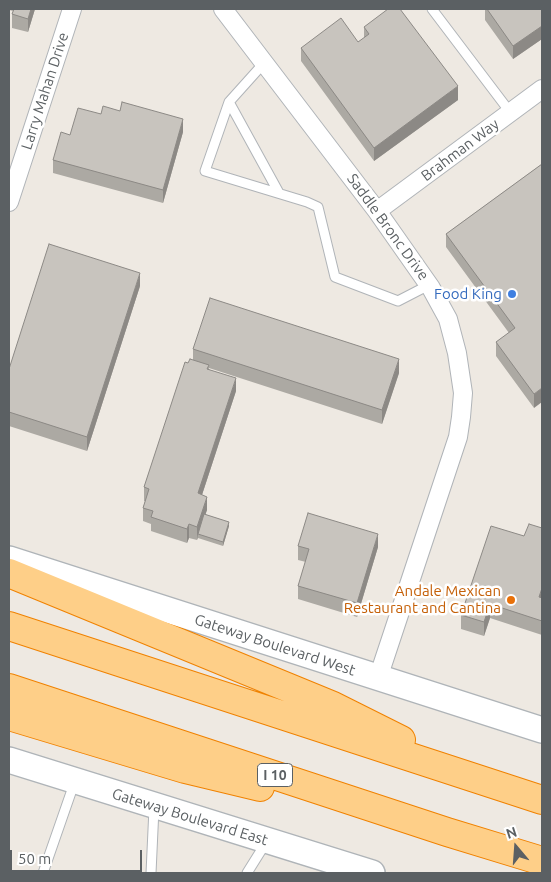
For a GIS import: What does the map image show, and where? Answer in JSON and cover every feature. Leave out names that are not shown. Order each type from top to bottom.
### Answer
[{"type":"highway","points":[[9,573],[332,706],[490,784]]},
{"type":"highway","points":[[9,626],[542,800]]},
{"type":"highway","name":"I 10","points":[[9,688],[542,861]]},
{"type":"highway","points":[[9,716],[185,769],[448,832]]},
{"type":"main road","name":"Gateway Boulevard West","points":[[9,559],[542,730]]},
{"type":"main road","name":"Gateway Boulevard East","points":[[9,760],[372,873]]},
{"type":"street","name":"Larry Mahan Drive","points":[[9,202],[72,9]]},
{"type":"street","name":"Saddle Bronc Drive","points":[[223,9],[377,211],[429,285],[448,319],[457,354],[463,393],[458,437],[378,678]]},
{"type":"street","name":"Brahman Way","points":[[377,211],[542,88]]},
{"type":"lane","points":[[432,9],[510,112]]},
{"type":"lane","points":[[264,63],[229,102],[205,171],[279,193],[318,207],[334,277],[398,301],[429,285]]},
{"type":"lane","points":[[229,102],[279,193]]},
{"type":"lane","points":[[43,873],[75,780]]},
{"type":"lane","points":[[151,873],[154,805]]},
{"type":"lane","points":[[247,873],[267,841]]},
{"type":"building","points":[[14,9],[31,9],[28,19],[12,14]]},
{"type":"building","points":[[388,9],[400,9],[458,86],[374,148],[301,48],[341,18],[358,42],[369,34],[364,27]]},
{"type":"building","points":[[487,9],[542,9],[542,26],[513,46]]},
{"type":"building","points":[[122,102],[183,119],[163,190],[53,160],[61,132],[70,135],[78,108],[101,114],[103,106],[120,111]]},
{"type":"building","name":"Food King","points":[[542,164],[542,388],[534,394],[496,342],[515,328],[446,234]]},
{"type":"building","points":[[49,244],[140,273],[87,437],[9,412],[9,369]]},
{"type":"building","points":[[210,298],[399,359],[382,410],[193,349]]},
{"type":"building","points":[[190,359],[209,365],[207,369],[236,378],[198,493],[207,497],[197,527],[189,524],[187,529],[151,517],[153,511],[143,508],[149,489],[144,487],[185,362],[188,363]]},
{"type":"building","points":[[308,513],[378,534],[357,603],[298,586],[309,549],[298,546]]},
{"type":"building","points":[[204,514],[229,522],[223,542],[198,534]]},
{"type":"building","points":[[529,524],[542,528],[542,588],[539,597],[542,598],[542,621],[490,604],[484,622],[461,615],[491,526],[524,536]]},
{"type":"place","name":"Food King","points":[[512,294]]},
{"type":"place","name":"Andale Mexican Restaurant and Cantina","points":[[511,600]]}]
